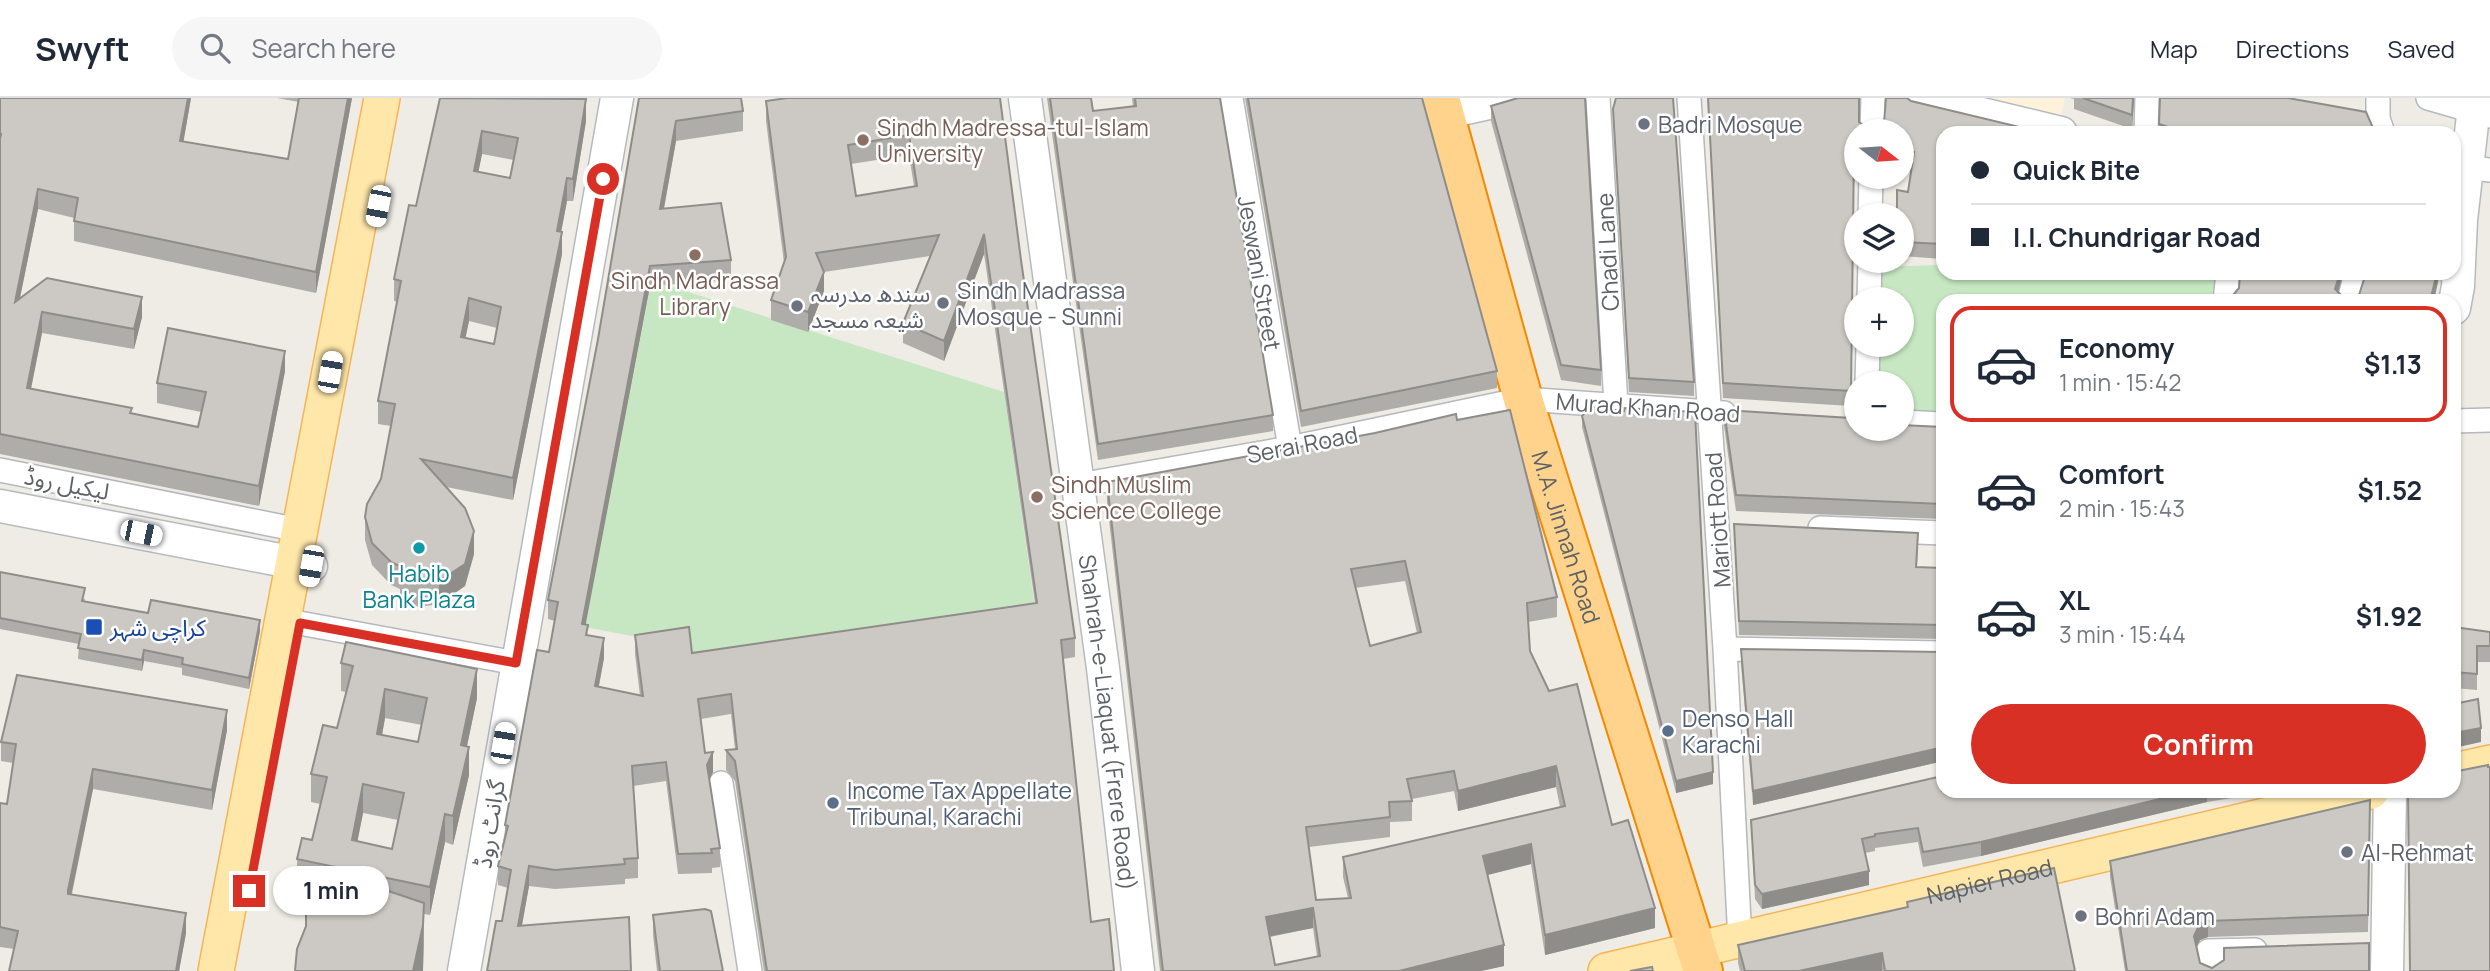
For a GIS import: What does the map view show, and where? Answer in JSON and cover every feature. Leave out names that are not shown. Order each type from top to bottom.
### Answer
[{"type":"highway","name":"M.A. Jinnah Road","points":[[1442,105],[1523,399],[1700,961]]},
{"type":"main road","points":[[234,971],[301,553],[382,98]]},
{"type":"main road","points":[[301,553],[398,98]]},
{"type":"main road","points":[[216,971],[291,622]]},
{"type":"main road","points":[[2461,769],[2490,763]]},
{"type":"main road","name":"Napier Road","points":[[1606,971],[1700,961],[1740,942],[2342,798]]},
{"type":"street","name":"گرانٹ روڈ","points":[[464,971],[617,98]]},
{"type":"street","name":"Shahrah-e-Liaquat (Frere Road)","points":[[1025,98],[1079,485],[1138,971]]},
{"type":"street","name":"Jeswani Street","points":[[1231,98],[1290,448]]},
{"type":"street","points":[[1442,105],[1512,98]]},
{"type":"street","name":"Chadi Lane","points":[[1598,98],[1616,405]]},
{"type":"street","name":"Mariott Road","points":[[1689,98],[1725,649],[1740,942]]},
{"type":"street","points":[[1872,119],[1873,98]]},
{"type":"street","points":[[1915,98],[2008,109],[2046,126]]},
{"type":"street","points":[[2146,126],[2147,98]]},
{"type":"street","points":[[2378,98],[2381,126]]},
{"type":"street","points":[[2428,98],[2479,109],[2478,169],[2461,209]]},
{"type":"street","name":"Serai Road","points":[[1079,485],[1290,448],[1523,399]]},
{"type":"street","name":"Murad Khan Road","points":[[1523,399],[1750,415]]},
{"type":"street","points":[[2461,421],[2490,420]]},
{"type":"street","points":[[1914,423],[1936,424]]},
{"type":"street","name":"لیکیل روڈ","points":[[0,470],[301,553]]},
{"type":"street","points":[[0,506],[244,554],[301,553]]},
{"type":"street","points":[[1717,524],[1743,525]]},
{"type":"street","points":[[1796,527],[1936,533]]},
{"type":"street","points":[[291,622],[516,663]]},
{"type":"street","points":[[1725,649],[1936,653]]},
{"type":"street","points":[[721,783],[750,971]]},
{"type":"street","points":[[2378,954],[2389,798]]},
{"type":"street","points":[[1734,824],[1760,818]]},
{"type":"street","points":[[2211,971],[2208,951],[2277,949]]},
{"type":"shaded area","points":[[1916,98],[2065,98],[2058,126],[2032,126]]},
{"type":"green space","points":[[1936,265],[1936,280],[2227,280],[2226,294],[1936,294],[1936,424],[1914,423],[1914,371],[1867,371],[1868,357],[1914,357],[1914,287],[1869,287],[1869,273],[1914,273],[1914,266]]},
{"type":"green space","points":[[651,283],[666,285],[1004,392],[1037,622],[692,673],[689,647],[585,627]]},
{"type":"building","points":[[0,98],[188,98],[180,141],[288,159],[299,98],[348,98],[316,272],[74,221],[78,198],[38,189],[15,302],[47,278],[142,297],[134,329],[42,312],[27,388],[132,408],[130,413],[198,427],[206,392],[157,383],[168,328],[285,351],[259,486],[0,434]]},
{"type":"building","points":[[440,98],[586,99],[573,179],[567,178],[557,231],[562,232],[513,478],[421,459],[465,508],[474,531],[465,564],[439,581],[419,584],[400,579],[404,568],[391,562],[372,543],[365,517],[367,504],[381,479],[395,404],[378,401],[401,281],[394,279],[409,205],[416,206]],"holes":[[[482,131],[518,138],[510,178],[474,171]],[[469,298],[501,307],[494,344],[461,337]]]},
{"type":"building","points":[[639,98],[741,98],[743,111],[676,121],[660,209],[721,203],[731,260],[650,266],[582,624],[588,625],[586,635],[604,638],[595,686],[643,696],[635,635],[689,627],[692,653],[1037,603],[984,234],[944,341],[903,323],[939,235],[816,253],[824,272],[808,312],[771,300],[786,257],[766,101],[787,98],[1000,98],[1075,638],[1061,640],[1091,922],[1109,919],[1114,971],[767,971],[735,761],[726,750],[737,749],[731,694],[698,699],[705,753],[713,752],[707,765],[720,848],[711,849],[712,853],[678,854],[666,762],[632,766],[638,858],[624,859],[625,864],[555,870],[529,866],[518,926],[629,917],[631,971],[487,971],[496,921],[502,921],[511,870],[498,866],[508,826],[505,825],[537,650],[549,652],[558,602],[548,600],[598,339]],"holes":[[[909,135],[917,186],[856,196],[848,145]]]},
{"type":"building","points":[[1050,98],[1091,98],[1093,111],[1136,106],[1135,98],[1220,98],[1273,415],[1098,444]]},
{"type":"building","points":[[1248,98],[1422,98],[1497,371],[1301,411]]},
{"type":"building","points":[[1518,98],[1585,98],[1601,370],[1561,365],[1491,106]]},
{"type":"building","points":[[1616,98],[1673,98],[1694,382],[1629,378],[1613,109]]},
{"type":"building","points":[[1708,98],[1859,98],[1859,119],[1844,119],[1844,189],[1854,189],[1853,203],[1844,203],[1844,273],[1852,273],[1852,287],[1844,287],[1844,357],[1851,357],[1851,371],[1844,371],[1844,391],[1723,383]]},
{"type":"building","points":[[1886,98],[1907,98],[2015,126],[1936,126],[1936,244],[1914,243],[1914,203],[1897,203],[1897,190],[1908,192],[1908,189],[1914,189],[1914,119],[1884,119]]},
{"type":"building","points":[[2083,98],[2133,98],[2132,115]]},
{"type":"building","points":[[2160,98],[2288,98],[2366,112],[2372,126],[2165,126],[2159,124]]},
{"type":"building","points":[[2240,280],[2338,280],[2335,289],[2340,294],[2234,294],[2239,288]]},
{"type":"building","points":[[2364,280],[2435,280],[2432,294],[2359,294]]},
{"type":"building","points":[[1590,407],[1624,411],[1624,408],[1695,412],[1713,772],[1676,781],[1582,416]]},
{"type":"building","points":[[1510,410],[1557,597],[1527,603],[1530,651],[1549,691],[1577,684],[1612,825],[1628,820],[1655,908],[1545,935],[1531,844],[1483,856],[1504,945],[1399,971],[1163,971],[1107,482],[1375,433],[1456,414],[1457,420]],"holes":[[[1405,561],[1421,632],[1370,646],[1351,569]],[[1556,766],[1565,806],[1343,857],[1351,898],[1316,900],[1306,827],[1390,817],[1389,802],[1412,801],[1407,779],[1454,771],[1458,791]],[[1313,908],[1320,956],[1275,965],[1266,917]]]},
{"type":"building","points":[[1724,410],[1844,418],[1844,441],[1914,441],[1914,426],[1936,427],[1936,504],[1736,495]]},
{"type":"building","points":[[1734,524],[1918,533],[1916,567],[1936,568],[1936,625],[1739,621]]},
{"type":"building","points":[[0,572],[85,588],[82,601],[148,613],[151,600],[260,620],[249,678],[182,664],[183,658],[144,650],[142,660],[78,648],[81,634],[0,618]]},
{"type":"building","points":[[2461,628],[2490,632],[2490,646],[2477,646],[2477,674],[2461,673]]},
{"type":"building","points":[[346,642],[477,669],[461,745],[469,747],[453,816],[445,814],[430,887],[297,859],[302,838],[312,840],[327,777],[311,774],[323,725],[337,728],[353,666],[341,663]],"holes":[[[385,689],[427,698],[418,742],[377,734]],[[363,784],[404,793],[392,849],[352,840]]]},
{"type":"building","points":[[1741,649],[1936,652],[1936,749],[1753,791]]},
{"type":"building","points":[[17,675],[227,710],[212,790],[93,769],[68,890],[68,894],[186,913],[176,971],[9,971],[18,931],[0,927],[0,803],[7,804],[16,744],[1,742]]},
{"type":"building","points":[[2478,699],[2481,728],[2461,732],[2461,703]]},
{"type":"building","points":[[2488,765],[2490,767],[2490,971],[2410,971],[2408,798],[2461,798],[2461,770]]},
{"type":"building","points":[[1936,777],[1936,798],[2164,798],[1981,842],[1923,852],[1918,828],[1875,834],[1862,839],[1869,871],[1762,894],[1755,885],[1751,820]]},
{"type":"building","points":[[2370,800],[2368,915],[2208,921],[2200,923],[2194,936],[2200,963],[2212,968],[2224,960],[2224,948],[2369,943],[2369,971],[2127,971],[2110,861]]},
{"type":"building","points":[[317,867],[424,903],[423,925],[413,971],[295,971],[297,949],[306,926],[306,902]]},
{"type":"building","points":[[2054,868],[2075,971],[1885,971],[1882,953],[1799,971],[1745,971],[1738,945],[1908,907],[1907,902]]},
{"type":"building","points":[[705,909],[711,911],[723,971],[660,971],[653,915]]},
{"type":"building","points":[[1652,967],[1653,971],[1630,971]]},
{"type":"place","name":"Badri Mosque","points":[[1644,124]]},
{"type":"place","name":"Sindh Madressa-tul-Islam University","points":[[863,140]]},
{"type":"place","name":"Sindh Madrassa Library","points":[[695,255]]},
{"type":"place","name":"Sindh Madrassa Mosque - Sunni","points":[[943,303]]},
{"type":"place","name":"سندھ مدرسہ شیعہ مسجد","points":[[797,306]]},
{"type":"place","name":"Sindh Muslim Science College","points":[[1037,497]]},
{"type":"place","name":"Habib Bank Plaza","points":[[419,548]]},
{"type":"place","name":"کراچی شہر","points":[[94,627]]},
{"type":"place","name":"Denso Hall Karachi","points":[[1668,731]]},
{"type":"place","name":"Income Tax Appellate Tribunal, Karachi","points":[[833,803]]},
{"type":"place","name":"Al-Rehmat","points":[[2347,852]]},
{"type":"place","name":"Bohri Adam","points":[[2081,916]]},
{"type":"route","points":[[249,891],[300,623],[516,663],[603,179]]}]
